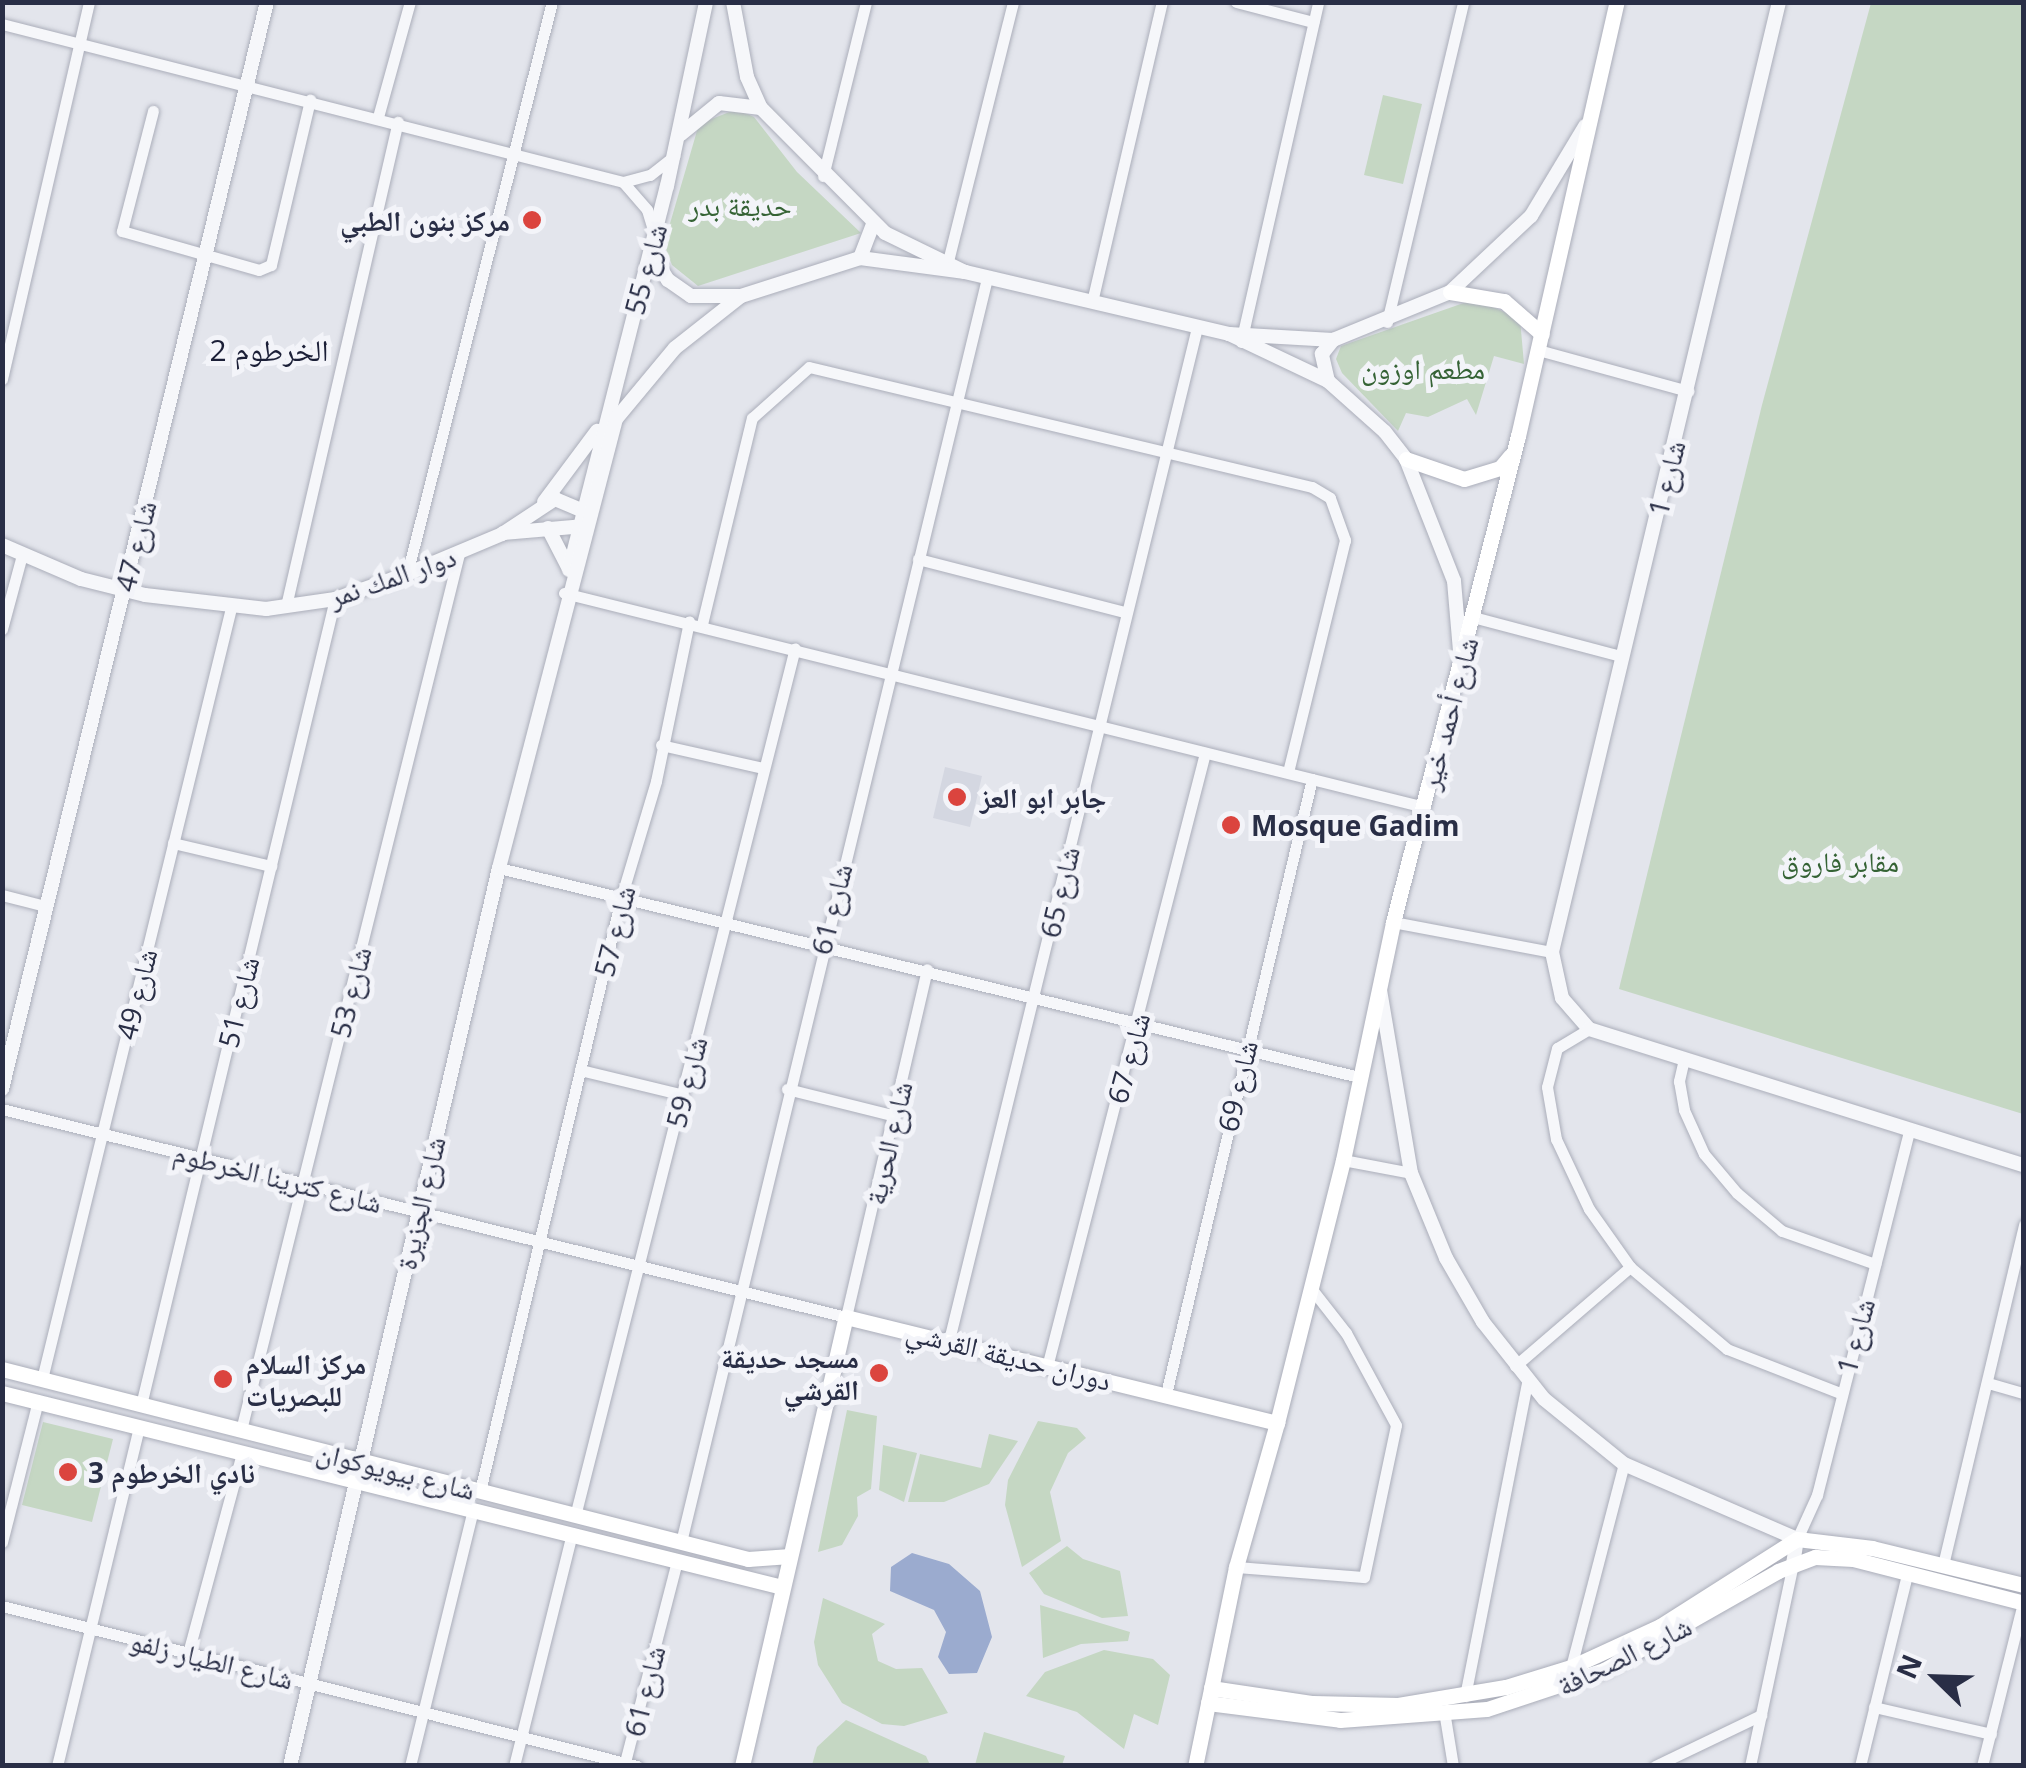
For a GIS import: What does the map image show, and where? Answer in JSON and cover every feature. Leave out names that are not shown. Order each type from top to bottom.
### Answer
[{"type":"main road","name":"شارع أحمد خير","points":[[1276,1423],[1343,1160],[1393,922],[1518,436],[1617,2]]},
{"type":"main road","points":[[1450,292],[1504,301],[1540,342]]},
{"type":"main road","points":[[1406,459],[1450,477],[1482,476],[1500,468],[1518,436]]},
{"type":"main road","points":[[742,1766],[846,1317]]},
{"type":"main road","name":"دوران حديقة القرشي","points":[[846,1317],[1048,1363],[1276,1423]]},
{"type":"main road","name":"شارع بيويوكوان","points":[[2,1369],[480,1491],[677,1561],[782,1587]]},
{"type":"main road","name":"شارع بيويوكوان","points":[[2,1393],[473,1510],[681,1542],[748,1559],[790,1556]]},
{"type":"main road","points":[[1195,1766],[1236,1567],[1276,1423]]},
{"type":"main road","points":[[1797,1539],[1944,1565],[2024,1585]]},
{"type":"main road","name":"شارع الصحافة","points":[[1210,1695],[1342,1705],[1465,1696],[1571,1667],[1660,1626],[1797,1539]]},
{"type":"main road","name":"شارع الصحافة","points":[[1210,1695],[1310,1718],[1445,1717],[1535,1697],[1604,1670],[1793,1564],[1830,1557],[2023,1603]]},
{"type":"street","points":[[2,379],[88,2]]},
{"type":"street","name":"شارع 47","points":[[2,1089],[267,2]]},
{"type":"street","points":[[378,117],[410,2]]},
{"type":"street","points":[[407,574],[552,2]]},
{"type":"street","name":"شارع 55","points":[[610,418],[706,2]]},
{"type":"street","points":[[733,2],[747,77],[762,108],[873,224],[947,268]]},
{"type":"street","points":[[823,176],[866,2]]},
{"type":"street","points":[[947,268],[1012,2]]},
{"type":"street","points":[[1092,302],[1162,2]]},
{"type":"street","points":[[1236,2],[1313,22]]},
{"type":"street","points":[[1238,336],[1318,2]]},
{"type":"street","points":[[1388,322],[1464,2]]},
{"type":"street","name":"شارع 1","points":[[1552,952],[1779,2]]},
{"type":"street","points":[[2,24],[623,182],[650,175],[710,106],[740,102],[762,108]]},
{"type":"street","points":[[154,111],[122,231],[259,270],[271,265],[310,100]]},
{"type":"street","points":[[651,252],[668,280],[691,296],[741,296],[860,258],[947,268],[1238,336],[1333,340],[1388,322],[1450,292],[1531,216],[1595,108]]},
{"type":"street","points":[[286,606],[398,122]]},
{"type":"street","points":[[623,182],[647,210],[655,236]]},
{"type":"street","points":[[860,258],[873,224]]},
{"type":"street","name":"شارع 61","points":[[681,1542],[822,944],[987,278]]},
{"type":"street","name":"دوار المك نمر","points":[[2,544],[22,555],[124,588],[230,608],[335,599],[502,534],[543,503],[610,418],[674,348],[741,296]]},
{"type":"street","name":"شارع 65","points":[[949,1340],[1035,996],[1124,612],[1197,327]]},
{"type":"street","points":[[1238,336],[1328,381],[1386,432],[1406,459],[1454,581],[1461,667]]},
{"type":"street","points":[[1328,381],[1322,354],[1333,340]]},
{"type":"street","points":[[1540,342],[1688,391]]},
{"type":"street","name":"شارع 57","points":[[480,1491],[621,898],[758,410],[816,366],[956,403]]},
{"type":"street","points":[[956,403],[1320,490],[1344,534],[1288,772]]},
{"type":"street","name":"شارع الجزيرة","points":[[290,1766],[499,868],[558,643],[610,418]]},
{"type":"street","points":[[543,503],[560,498],[585,519]]},
{"type":"street","points":[[502,534],[585,519]]},
{"type":"street","name":"شارع الجزيرة","points":[[568,594],[569,570],[585,519]]},
{"type":"street","points":[[548,528],[569,570]]},
{"type":"street","name":"شارع 53","points":[[241,1430],[458,554]]},
{"type":"street","points":[[2,628],[22,555]]},
{"type":"street","points":[[918,559],[1124,612]]},
{"type":"street","points":[[568,594],[696,622],[890,675],[1424,807]]},
{"type":"street","name":"شارع 51","points":[[141,1405],[335,599]]},
{"type":"street","name":"شارع 49","points":[[42,1380],[230,608]]},
{"type":"street","points":[[1474,617],[1621,656]]},
{"type":"street","name":"شارع 59","points":[[514,1766],[795,648]]},
{"type":"street","points":[[662,745],[764,768]]},
{"type":"street","name":"شارع 67","points":[[1048,1363],[1205,752]]},
{"type":"street","name":"شارع 69","points":[[1166,1394],[1312,779]]},
{"type":"street","points":[[174,842],[271,866]]},
{"type":"street","points":[[499,868],[927,968],[1359,1077]]},
{"type":"street","points":[[2,895],[45,906]]},
{"type":"street","points":[[1393,922],[1552,952],[1562,998],[1589,1029],[2024,1166]]},
{"type":"street","name":"شارع الحرية","points":[[846,1317],[927,968]]},
{"type":"street","points":[[1380,984],[1411,1172],[1462,1290],[1527,1382],[1624,1464],[1797,1539],[1750,1766]]},
{"type":"street","points":[[1589,1029],[1557,1048],[1551,1060],[1549,1114],[1589,1209],[1630,1267],[1727,1349],[1840,1393]]},
{"type":"street","points":[[1684,1060],[1678,1082],[1684,1110],[1704,1154],[1737,1193],[1782,1231],[1875,1264]]},
{"type":"street","points":[[580,1070],[683,1094]]},
{"type":"street","points":[[788,1089],[895,1116]]},
{"type":"street","name":"شارع كترينا الخرطوم","points":[[2,1109],[846,1317]]},
{"type":"street","name":"شارع 1","points":[[1797,1539],[1817,1495],[1909,1132]]},
{"type":"street","points":[[1343,1160],[1411,1172]]},
{"type":"street","points":[[1944,1565],[2024,1224]]},
{"type":"street","points":[[1515,1366],[1630,1267]]},
{"type":"street","points":[[1236,1567],[1364,1577],[1396,1425],[1346,1333],[1311,1288]]},
{"type":"street","points":[[1465,1696],[1527,1382]]},
{"type":"street","points":[[1988,1382],[2024,1394]]},
{"type":"street","points":[[2,1542],[38,1401]]},
{"type":"street","points":[[58,1766],[139,1428]]},
{"type":"street","points":[[188,1653],[242,1453]]},
{"type":"street","points":[[1571,1667],[1624,1464]]},
{"type":"street","points":[[410,1766],[473,1510]]},
{"type":"street","name":"شارع 61","points":[[631,1764],[677,1561]]},
{"type":"street","points":[[1860,1766],[1906,1574]]},
{"type":"street","points":[[1982,1766],[2023,1603]]},
{"type":"street","name":"شارع الطيار زلفو","points":[[2,1606],[631,1764]]},
{"type":"street","points":[[1874,1708],[1991,1734]]},
{"type":"street","points":[[1656,1766],[1761,1715]]},
{"type":"street","points":[[1445,1717],[1453,1766]]},
{"type":"shaded area","name":"جابر ابو العز","points":[[945,767],[982,776],[970,827],[933,818]]},
{"type":"green space","name":"مقابر فاروق","points":[[1871,3],[2023,3],[2023,1114],[1619,989],[1762,405]]},
{"type":"green space","points":[[1383,95],[1422,104],[1403,184],[1364,175]]},
{"type":"green space","name":"حديقة بدر","points":[[737,109],[754,117],[797,172],[861,233],[698,286],[672,265],[664,244],[699,124]]},
{"type":"green space","name":"مطعم اوزون","points":[[1475,299],[1520,319],[1524,364],[1494,356],[1476,415],[1467,399],[1428,417],[1406,413],[1398,431],[1342,373],[1336,359],[1341,346]]},
{"type":"green space","points":[[847,1410],[877,1416],[871,1489],[857,1497],[858,1516],[842,1545],[818,1552]]},
{"type":"green space","points":[[1038,1421],[1077,1428],[1086,1438],[1068,1453],[1050,1492],[1061,1541],[1022,1567],[1005,1505],[1008,1480]]},
{"type":"green space","name":"نادي الخرطوم 3","points":[[43,1422],[113,1439],[92,1522],[22,1505]]},
{"type":"green space","points":[[989,1434],[1018,1441],[989,1484],[944,1502],[908,1502],[920,1454],[981,1468]]},
{"type":"green space","points":[[883,1445],[917,1453],[904,1502],[879,1490]]},
{"type":"green space","points":[[1067,1546],[1083,1559],[1120,1571],[1128,1616],[1102,1618],[1044,1594],[1029,1573]]},
{"type":"green space","points":[[823,1598],[885,1624],[872,1634],[878,1661],[896,1669],[922,1668],[948,1713],[904,1726],[882,1724],[842,1703],[818,1665],[814,1642]]},
{"type":"green space","points":[[1040,1605],[1130,1632],[1128,1641],[1081,1644],[1043,1658]]},
{"type":"green space","points":[[1104,1650],[1153,1659],[1170,1675],[1158,1725],[1134,1714],[1124,1749],[1077,1712],[1026,1696],[1045,1672]]},
{"type":"green space","points":[[846,1720],[926,1756],[930,1765],[812,1765],[817,1747]]},
{"type":"green space","points":[[984,1732],[1065,1756],[1062,1765],[975,1765]]},
{"type":"water","points":[[912,1553],[949,1564],[980,1591],[992,1637],[977,1673],[949,1674],[938,1657],[946,1632],[934,1610],[890,1591],[891,1567]]},
{"type":"place","name":"مركز بنون الطبي","points":[[532,220]]},
{"type":"place","name":"جابر ابو العز","points":[[957,797]]},
{"type":"place","name":"Mosque Gadim","points":[[1231,825]]},
{"type":"place","name":"مسجد حديقة القرشي","points":[[879,1373]]},
{"type":"place","name":"مركز السلام للبصريات","points":[[223,1379]]},
{"type":"place","name":"نادي الخرطوم 3","points":[[68,1472]]},
{"type":"district","name":"الخرطوم 2","points":[[269,350]]}]
